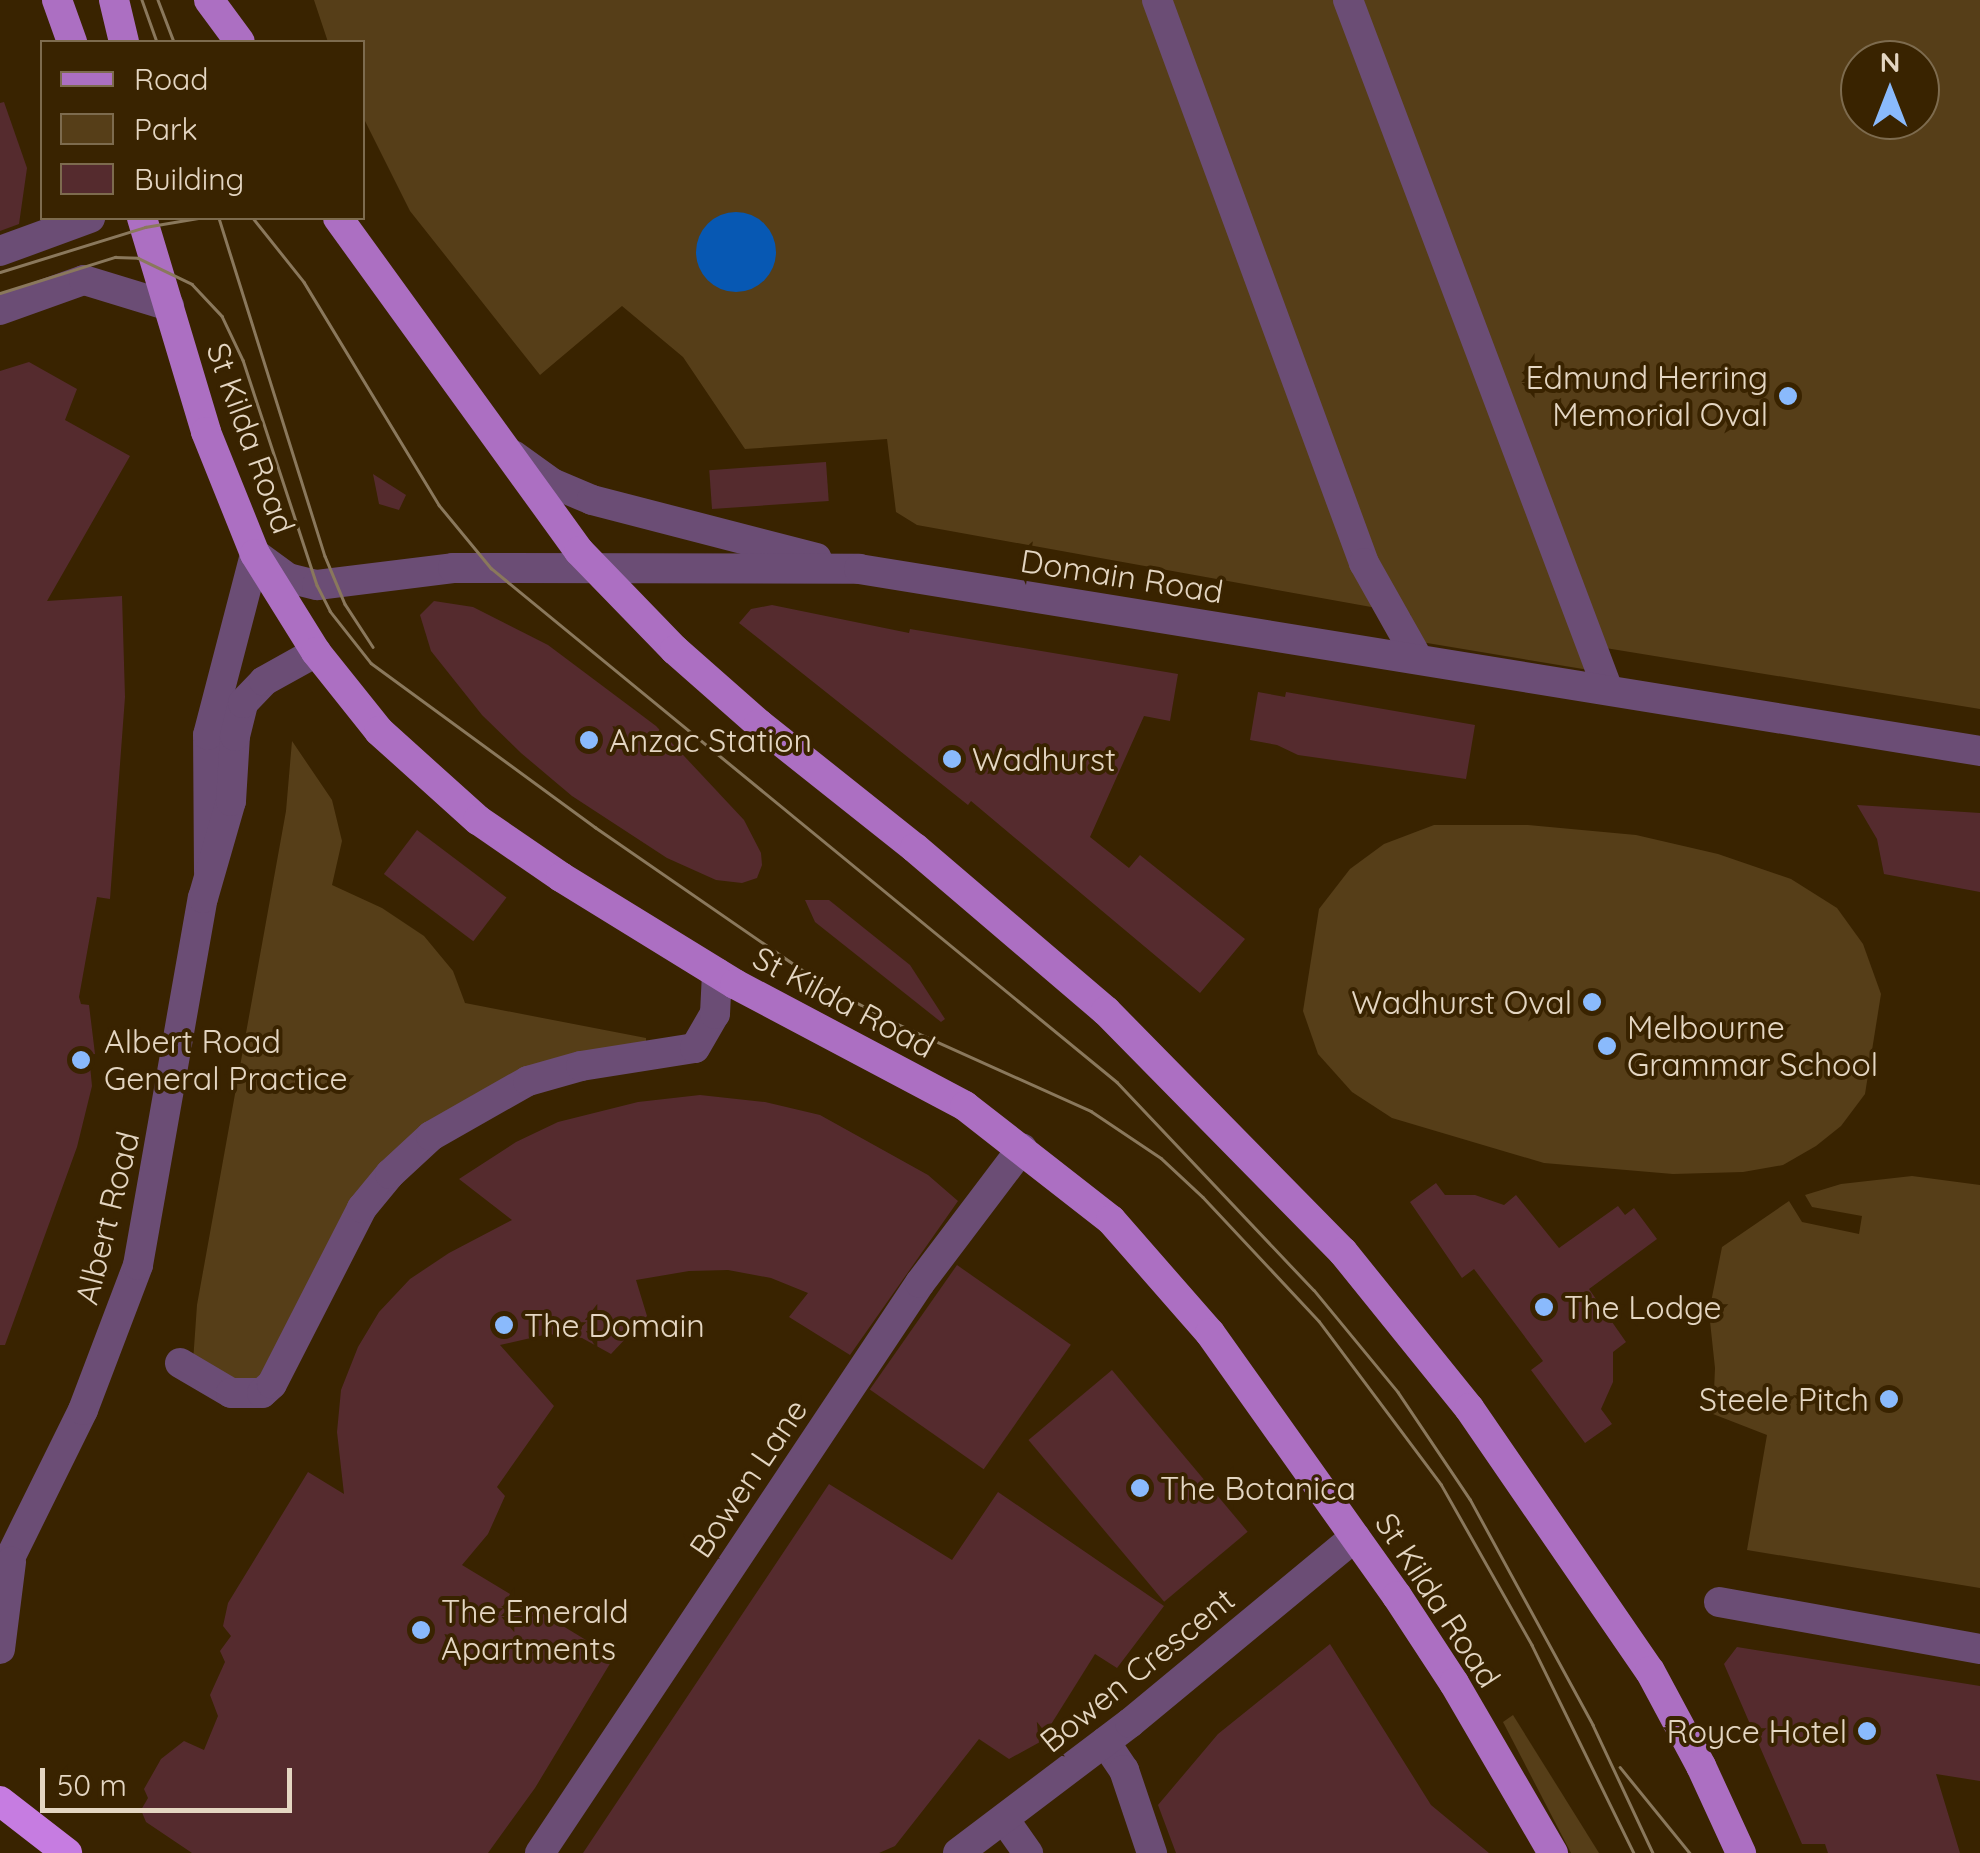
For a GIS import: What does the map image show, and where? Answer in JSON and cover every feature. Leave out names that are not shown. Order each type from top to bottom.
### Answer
[{"type":"highway","points":[[0,1801],[67,1853]]},
{"type":"main road","points":[[58,0],[71,40]]},
{"type":"main road","points":[[114,0],[124,40]]},
{"type":"main road","points":[[210,0],[239,40]]},
{"type":"main road","points":[[238,0],[240,40]]},
{"type":"main road","name":"St Kilda Road","points":[[143,220],[206,432],[254,554],[316,652],[378,731],[478,820],[574,885],[717,973],[965,1106],[1111,1220],[1156,1266],[1221,1348],[1356,1537],[1454,1684],[1554,1853]]},
{"type":"main road","points":[[339,220],[496,441],[596,569],[759,724],[915,848],[1106,1011],[1343,1252],[1469,1408],[1650,1671],[1702,1766],[1741,1853]]},
{"type":"street","points":[[1157,0],[1364,563],[1418,659]]},
{"type":"street","points":[[1348,0],[1608,690]]},
{"type":"street","points":[[0,251],[85,220]]},
{"type":"street","points":[[0,310],[84,280],[169,306]]},
{"type":"street","points":[[496,441],[552,483],[592,500],[859,569]]},
{"type":"street","name":"Domain Road","points":[[254,554],[288,578],[317,585],[369,575],[453,568],[859,569],[1980,751]]},
{"type":"street","name":"Albert Road","points":[[209,872],[208,735],[254,554]]},
{"type":"street","name":"Albert Road","points":[[0,1649],[6,1570],[84,1410],[138,1264],[209,872],[231,801],[235,736],[243,703],[264,680],[316,652]]},
{"type":"street","points":[[180,1363],[232,1393],[249,1397],[262,1393],[272,1384],[362,1208],[431,1136],[528,1081],[617,1059],[695,1048],[715,1014],[717,973]]},
{"type":"street","name":"Bowen Lane","points":[[540,1853],[920,1283],[1022,1148]]},
{"type":"street","name":"Bowen Crescent","points":[[958,1853],[1105,1742],[1356,1537]]},
{"type":"street","points":[[1719,1602],[1980,1649]]},
{"type":"street","points":[[1105,1742],[1124,1770],[1152,1853]]},
{"type":"street","points":[[1004,1819],[1028,1853]]},
{"type":"green space","points":[[314,0],[1980,0],[1980,709],[1581,644],[1589,670],[1421,642],[1410,614],[917,525],[896,512],[887,439],[745,449],[683,357],[622,306],[540,375],[410,211],[365,121],[365,40],[327,40]]},
{"type":"green space","points":[[292,741],[332,800],[342,841],[332,885],[382,908],[424,936],[453,971],[465,1003],[646,1038],[646,1043],[427,1129],[264,1379],[248,1388],[193,1362],[197,1305],[286,811]]},
{"type":"green space","name":"Wadhurst Oval","points":[[1434,825],[1528,825],[1636,835],[1718,854],[1791,879],[1837,908],[1863,944],[1881,994],[1865,1094],[1841,1126],[1816,1146],[1783,1165],[1743,1172],[1673,1174],[1544,1163],[1392,1118],[1352,1092],[1318,1054],[1303,1011],[1319,909],[1350,869],[1384,844]]},
{"type":"green space","points":[[1912,1176],[1980,1185],[1980,1588],[1747,1550],[1767,1435],[1713,1414],[1715,1368],[1709,1312],[1722,1247],[1789,1201],[1802,1222],[1859,1234],[1862,1216],[1812,1207],[1805,1195],[1841,1184]]},
{"type":"green space","points":[[1513,1715],[1599,1853],[1571,1853],[1503,1722]]},
{"type":"water","points":[[728,212],[744,212],[765,223],[776,252],[765,281],[744,292],[728,292],[714,286],[702,274],[696,260],[696,244],[702,230],[714,218]]},
{"type":"building","points":[[4,102],[27,168],[19,224],[0,231],[0,103]]},
{"type":"building","points":[[29,362],[77,389],[65,420],[130,456],[47,601],[122,596],[125,697],[110,899],[97,897],[79,997],[81,1004],[89,1005],[95,1054],[89,1055],[92,1086],[77,1147],[5,1345],[0,1345],[0,371]]},
{"type":"building","points":[[826,462],[829,501],[712,509],[709,470]]},
{"type":"building","points":[[373,474],[406,495],[399,510],[379,504]]},
{"type":"building","name":"Anzac Station","points":[[434,601],[473,607],[548,645],[656,726],[744,820],[761,853],[757,878],[742,883],[716,880],[667,858],[572,796],[521,753],[482,715],[431,651],[420,615]]},
{"type":"building","points":[[772,605],[909,633],[910,629],[1178,674],[1170,721],[1144,716],[1090,837],[1129,868],[1140,855],[1245,939],[1200,993],[971,801],[968,805],[739,623],[751,609]]},
{"type":"building","points":[[1258,692],[1285,697],[1286,692],[1475,725],[1466,779],[1298,755],[1277,745],[1250,740]]},
{"type":"building","points":[[1857,805],[1980,813],[1980,892],[1884,874],[1877,839]]},
{"type":"building","points":[[417,830],[506,897],[473,941],[384,874]]},
{"type":"building","points":[[805,900],[829,900],[910,965],[945,1019],[941,1022],[815,922]]},
{"type":"building","points":[[700,1095],[765,1102],[820,1115],[928,1175],[958,1201],[850,1355],[789,1317],[808,1293],[771,1278],[728,1270],[689,1271],[636,1280],[647,1316],[611,1354],[582,1338],[548,1334],[500,1345],[554,1406],[497,1487],[505,1496],[488,1534],[462,1565],[614,1657],[535,1788],[488,1853],[192,1853],[146,1822],[141,1810],[148,1798],[144,1789],[161,1759],[184,1741],[204,1750],[218,1716],[210,1695],[225,1662],[220,1651],[231,1636],[223,1626],[228,1603],[308,1472],[344,1494],[337,1432],[341,1390],[358,1347],[379,1312],[410,1279],[512,1220],[459,1179],[516,1142],[558,1122],[638,1102]]},
{"type":"building","name":"The Lodge","points":[[1436,1183],[1445,1195],[1475,1195],[1504,1205],[1516,1195],[1559,1248],[1618,1206],[1625,1215],[1634,1208],[1657,1239],[1589,1289],[1626,1342],[1613,1352],[1613,1382],[1601,1409],[1612,1424],[1585,1443],[1531,1370],[1543,1361],[1474,1269],[1462,1278],[1410,1202]]},
{"type":"building","points":[[957,1265],[1071,1345],[984,1469],[870,1390]]},
{"type":"building","name":"The Botanica","points":[[1112,1370],[1248,1532],[1164,1602],[1029,1440]]},
{"type":"building","points":[[829,1484],[952,1560],[998,1492],[1164,1606],[1117,1668],[1095,1654],[1040,1742],[1009,1759],[979,1739],[895,1846],[879,1853],[583,1853]]},
{"type":"building","points":[[1330,1644],[1431,1805],[1489,1853],[1176,1853],[1158,1805],[1218,1734]]},
{"type":"building","name":"Royce Hotel","points":[[1737,1647],[1980,1686],[1980,1781],[1936,1774],[1960,1853],[1828,1853],[1825,1844],[1802,1844],[1724,1664]]},
{"type":"tram line","points":[[142,0],[156,40]]},
{"type":"tram line","points":[[158,0],[173,40]]},
{"type":"tram line","points":[[0,272],[145,227],[187,220]]},
{"type":"tram line","points":[[220,220],[325,556],[345,604],[373,647]]},
{"type":"tram line","points":[[255,220],[304,282],[439,505],[491,568],[1117,1082],[1314,1290],[1398,1392],[1470,1499],[1593,1725],[1653,1853]]},
{"type":"tram line","points":[[0,293],[115,257],[138,258],[192,284],[222,316],[243,360],[317,585],[330,611],[371,663],[595,827],[824,985],[893,1022],[1091,1111],[1161,1158],[1203,1197],[1319,1321],[1441,1484],[1532,1645],[1634,1853]]},
{"type":"tram line","points":[[1620,1767],[1690,1853]]},
{"type":"place","name":"Edmund Herring Memorial Oval","points":[[1788,396]]},
{"type":"place","name":"Anzac Station","points":[[589,740]]},
{"type":"place","name":"Wadhurst","points":[[952,759]]},
{"type":"place","name":"Wadhurst Oval","points":[[1592,1002]]},
{"type":"place","name":"Melbourne Grammar School","points":[[1607,1046]]},
{"type":"place","name":"Albert Road General Practice","points":[[81,1060]]},
{"type":"place","name":"The Lodge","points":[[1544,1307]]},
{"type":"place","name":"The Domain","points":[[504,1325]]},
{"type":"place","name":"Steele Pitch","points":[[1889,1399]]},
{"type":"place","name":"The Botanica","points":[[1140,1488]]},
{"type":"place","name":"The Emerald Apartments","points":[[421,1630]]},
{"type":"place","name":"Royce Hotel","points":[[1867,1731]]}]
